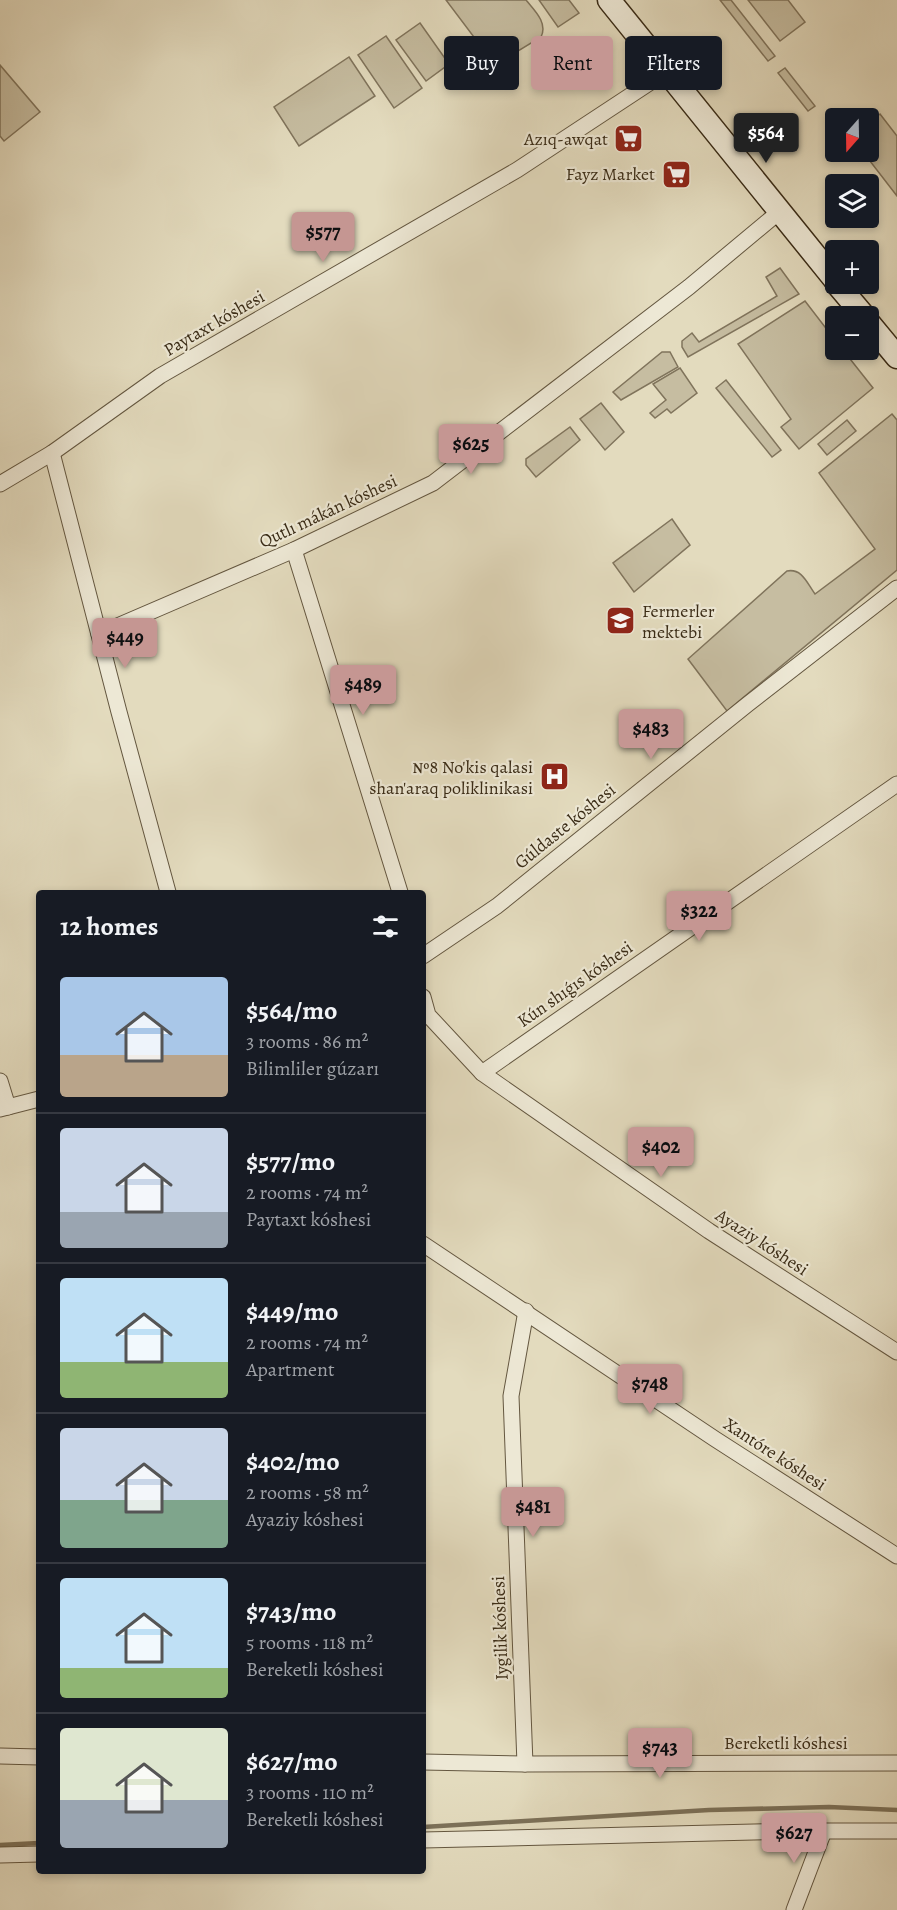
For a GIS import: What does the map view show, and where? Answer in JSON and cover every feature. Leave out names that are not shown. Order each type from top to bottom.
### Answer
[{"type":"main road","points":[[609,0],[638,36]]},
{"type":"main road","points":[[681,90],[825,268]]},
{"type":"main road","points":[[846,294],[856,306]]},
{"type":"main road","points":[[879,335],[897,357]]},
{"type":"street","name":"Paytaxt kóshesi","points":[[0,484],[52,453],[160,376],[518,170],[639,90]]},
{"type":"street","name":"Qutlı mákán kóshesi","points":[[99,634],[294,550],[433,483],[689,287],[779,212]]},
{"type":"street","points":[[52,453],[167,890]]},
{"type":"street","points":[[294,550],[399,890]]},
{"type":"street","name":"Gúldaste kóshesi","points":[[426,954],[496,906],[897,588]]},
{"type":"street","name":"Kún shıǵıs kóshesi","points":[[483,1073],[897,784]]},
{"type":"street","name":"Ayaziy kóshesi","points":[[426,1008],[428,1015],[483,1073],[708,1231],[897,1352]]},
{"type":"street","points":[[0,1081],[4,1108],[36,1100]]},
{"type":"street","name":"Xantóre kóshesi","points":[[426,1246],[715,1439],[897,1556]]},
{"type":"street","name":"Iygilik kóshesi","points":[[525,1764],[511,1396],[526,1311]]},
{"type":"street","points":[[0,1756],[36,1757]]},
{"type":"street","name":"Bereketli kóshesi","points":[[426,1762],[897,1763]]},
{"type":"street","points":[[794,1910],[824,1831]]},
{"type":"street","points":[[426,1840],[897,1831]]},
{"type":"street","points":[[0,1855],[36,1854]]},
{"type":"shaded area","points":[[446,0],[526,0],[537,13],[543,27],[541,36],[531,36],[531,43],[519,50],[519,36],[473,36]]},
{"type":"shaded area","points":[[539,0],[569,0],[579,13],[558,27]]},
{"type":"shaded area","points":[[720,0],[731,0],[775,56],[768,61]]},
{"type":"shaded area","points":[[748,0],[788,0],[805,22],[780,41]]},
{"type":"shaded area","points":[[420,23],[444,57],[444,68],[426,81],[396,40]]},
{"type":"shaded area","points":[[386,36],[422,88],[394,108],[358,55]]},
{"type":"shaded area","points":[[349,57],[375,96],[299,146],[274,107]]},
{"type":"shaded area","points":[[0,65],[40,112],[4,141],[0,136]]},
{"type":"shaded area","points":[[785,68],[815,106],[808,111],[778,73]]},
{"type":"shaded area","points":[[879,115],[897,136],[897,196],[871,162],[879,162]]},
{"type":"shaded area","points":[[780,268],[799,294],[688,357],[682,347],[682,341],[692,333],[699,342],[777,296],[766,277]]},
{"type":"shaded area","points":[[805,301],[825,327],[825,360],[851,360],[873,388],[799,449],[781,427],[791,419],[738,344]]},
{"type":"shaded area","points":[[662,352],[670,352],[678,367],[621,400],[613,392]]},
{"type":"shaded area","points":[[680,368],[697,393],[671,413],[667,409],[655,418],[650,413],[666,400],[653,384]]},
{"type":"shaded area","points":[[726,380],[781,450],[772,457],[716,388]]},
{"type":"shaded area","points":[[601,403],[624,432],[605,450],[580,419]]},
{"type":"shaded area","points":[[892,414],[897,420],[897,570],[727,711],[688,659],[787,571],[800,574],[815,594],[875,549],[819,473]]},
{"type":"shaded area","points":[[847,420],[856,431],[827,455],[818,444]]},
{"type":"shaded area","points":[[570,427],[580,440],[536,477],[526,465],[526,459]]},
{"type":"shaded area","points":[[672,519],[690,545],[634,592],[613,563]]},
{"type":"waterway","points":[[426,1827],[709,1810],[829,1807],[897,1810]]},
{"type":"waterway","points":[[0,1845],[36,1843]]},
{"type":"place","name":"Azıq-awqat","points":[[629,139]]},
{"type":"place","name":"Fayz Market","points":[[676,174]]},
{"type":"place","name":"Fermerler mektebi","points":[[621,621]]},
{"type":"place","name":"№8 No'kis qalasi shan'araq poliklinikasi","points":[[554,777]]}]
